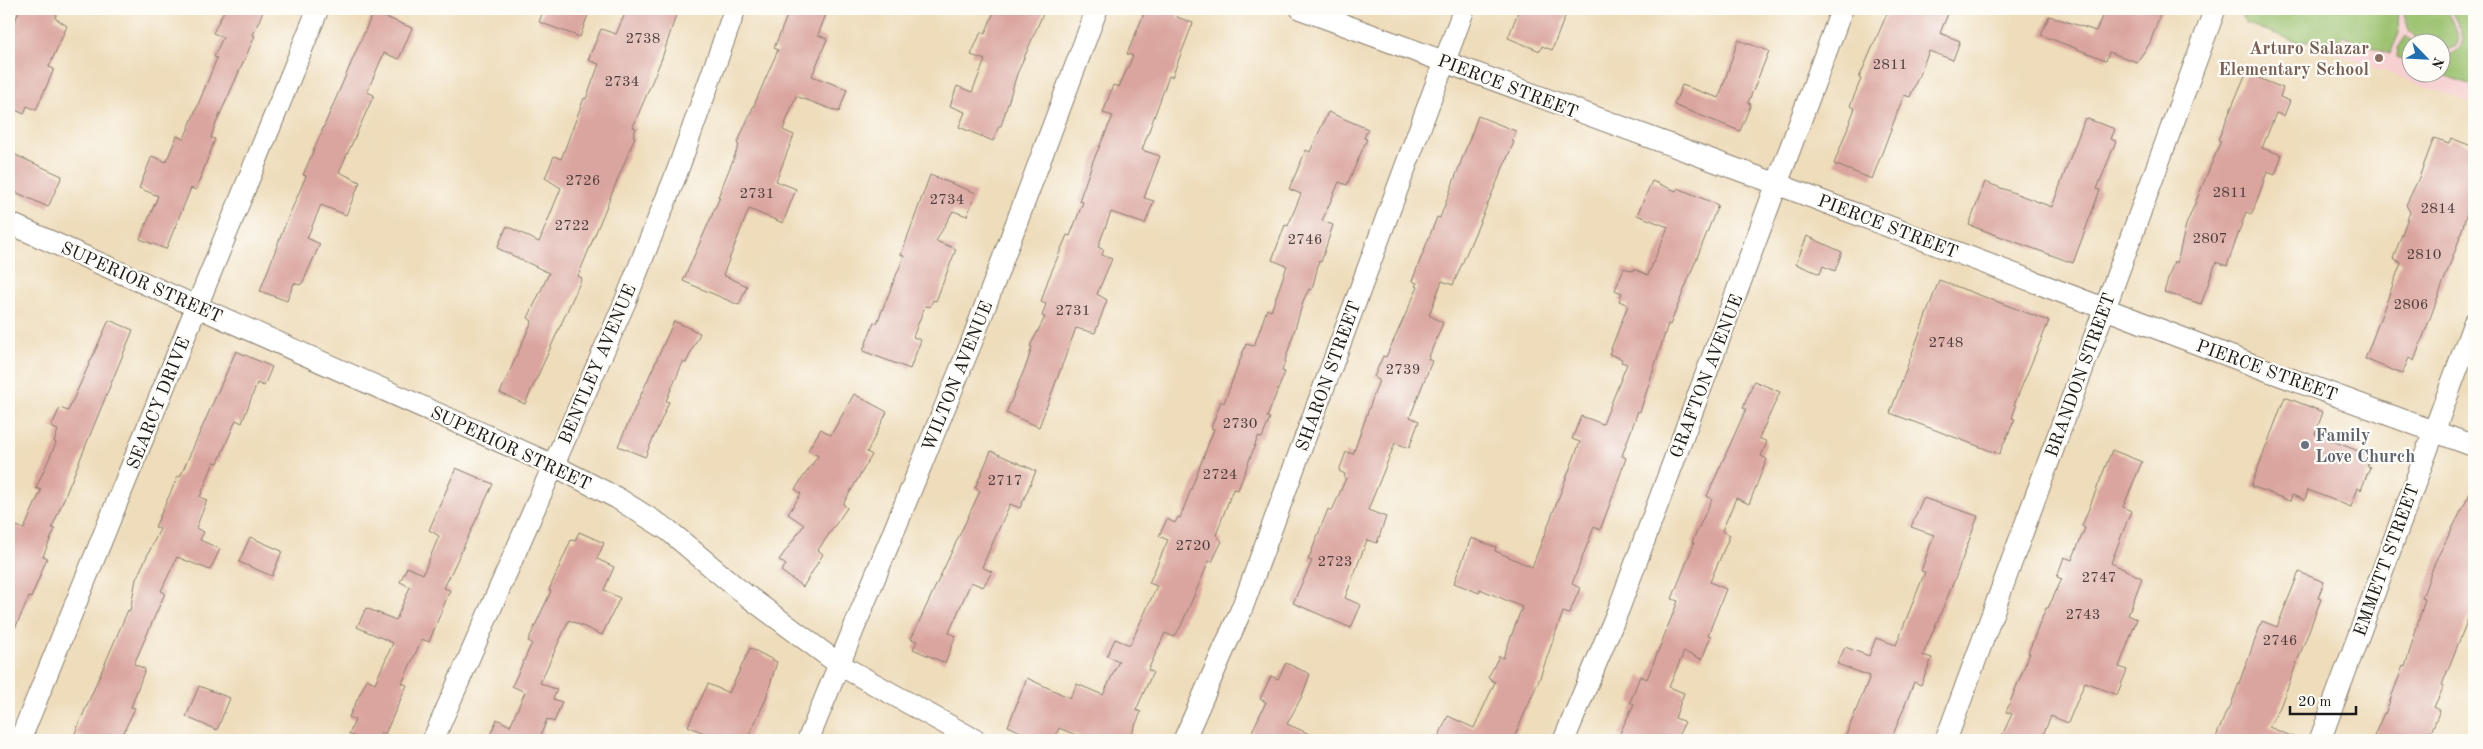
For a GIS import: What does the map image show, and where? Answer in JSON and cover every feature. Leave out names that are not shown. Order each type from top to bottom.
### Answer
[{"type":"street","name":"SEARCY DRIVE","points":[[20,740],[318,9]]},
{"type":"street","name":"BENTLEY AVENUE","points":[[433,740],[635,276],[677,172],[735,9]]},
{"type":"street","name":"WILTON AVENUE","points":[[808,740],[972,341],[1097,9]]},
{"type":"street","name":"PIERCE STREET","points":[[1301,9],[1777,184],[2104,309],[2474,446]]},
{"type":"street","name":"SHARON STREET","points":[[1184,740],[1242,608],[1464,9]]},
{"type":"street","name":"GRAFTON AVENUE","points":[[1564,740],[1618,608],[1842,9]]},
{"type":"street","name":"BRANDON STREET","points":[[1946,740],[2215,9]]},
{"type":"street","name":"SUPERIOR STREET","points":[[9,223],[553,466],[617,498],[668,530],[738,590],[840,665],[975,740]]},
{"type":"street","name":"EMMETT STREET","points":[[2320,740],[2474,323]]},
{"type":"shaded area","name":"Arturo Salazar Elementary School","points":[[2243,9],[2474,9],[2474,104],[2414,82],[2450,82],[2450,32],[2400,32],[2400,77],[2240,18]]},
{"type":"green space","points":[[2241,9],[2397,9],[2399,33],[2390,54],[2342,36],[2339,43],[2330,41],[2298,42],[2246,23],[2239,13]]},
{"type":"green space","points":[[2402,9],[2446,9],[2459,37],[2456,46],[2450,49],[2450,32],[2411,32]]},
{"type":"green space","points":[[2450,9],[2474,9],[2474,86],[2450,77],[2450,54],[2460,48],[2462,42],[2459,25]]},
{"type":"green space","points":[[2400,45],[2400,58],[2397,57]]},
{"type":"building","points":[[20,9],[59,9],[55,18],[67,26],[49,67],[54,69],[36,110],[27,106],[24,114],[9,107],[9,35]]},
{"type":"building","points":[[225,9],[264,9],[253,35],[255,36],[214,128],[211,138],[215,139],[196,190],[191,188],[166,249],[140,239],[158,196],[139,188],[152,156],[166,162],[177,136],[184,139],[217,58],[214,57],[223,37],[213,33]]},
{"type":"building","points":[[544,9],[590,9],[580,37],[539,22]]},
{"type":"building","points":[[627,9],[678,9],[662,58],[633,127],[636,128],[633,136],[635,137],[578,276],[582,278],[525,404],[500,393],[532,321],[528,318],[549,273],[497,248],[507,226],[539,242],[561,188],[545,178],[554,156],[561,159],[599,64],[588,60],[601,29],[616,34]]},
{"type":"building","points":[[790,9],[828,9],[818,35],[827,39],[812,76],[847,89],[839,112],[796,96],[783,130],[794,135],[776,181],[796,189],[783,223],[749,209],[723,275],[747,286],[739,305],[683,281],[720,197],[718,197],[739,145],[737,144],[778,50],[774,48]]},
{"type":"building","points":[[995,9],[1045,9],[1017,74],[1001,126],[999,126],[993,141],[959,127],[965,112],[950,106],[957,86],[972,92],[985,60],[971,55],[981,32],[985,34]]},
{"type":"building","points":[[1146,9],[1180,9],[1177,17],[1193,23],[1172,77],[1169,76],[1142,150],[1160,156],[1144,198],[1154,201],[1145,224],[1111,212],[1098,247],[1104,250],[1102,255],[1112,259],[1097,294],[1107,300],[1095,333],[1076,328],[1039,427],[1006,413],[1027,363],[1032,347],[1030,346],[1045,317],[1042,316],[1046,304],[1041,302],[1048,280],[1067,235],[1070,236],[1083,202],[1079,201],[1093,161],[1113,116],[1103,113],[1113,85],[1119,87],[1133,56],[1127,54]]},
{"type":"building","points":[[1519,9],[1568,9],[1552,50],[1542,46],[1540,51],[1508,38]]},
{"type":"building","points":[[1889,9],[1950,9],[1940,33],[1960,41],[1953,60],[1929,51],[1910,97],[1904,95],[1872,179],[1834,164],[1855,108],[1850,106],[1861,79],[1859,78]]},
{"type":"building","points":[[2105,9],[2162,9],[2150,43],[2137,62],[2109,52],[2106,60],[2041,35],[2049,16],[2096,31]]},
{"type":"building","points":[[373,12],[412,28],[399,59],[384,53],[367,92],[374,95],[339,172],[360,182],[346,215],[321,205],[307,238],[320,244],[303,282],[300,285],[294,283],[287,301],[260,291],[306,176],[303,175]]},
{"type":"building","points":[[1738,40],[1769,51],[1748,103],[1751,104],[1740,131],[1674,105],[1682,85],[1719,98]]},
{"type":"building","points":[[2246,73],[2283,88],[2280,97],[2290,101],[2284,116],[2276,113],[2262,148],[2282,155],[2275,175],[2267,172],[2252,214],[2246,212],[2227,266],[2216,262],[2201,304],[2164,292],[2174,261],[2177,263],[2186,225],[2221,141],[2218,140]]},
{"type":"building","points":[[1328,112],[1368,129],[1364,138],[1367,139],[1347,185],[1339,182],[1322,221],[1333,225],[1321,262],[1319,261],[1312,290],[1309,289],[1304,299],[1282,371],[1285,372],[1267,417],[1270,418],[1262,438],[1258,437],[1238,490],[1233,489],[1216,535],[1222,541],[1212,562],[1209,561],[1180,628],[1174,637],[1165,633],[1148,670],[1153,672],[1136,710],[1141,712],[1129,740],[1088,740],[1059,728],[1054,740],[1038,740],[1008,726],[1027,678],[1070,698],[1077,684],[1103,695],[1119,661],[1107,656],[1115,639],[1130,645],[1157,586],[1149,583],[1168,540],[1159,536],[1167,519],[1175,523],[1178,517],[1180,518],[1214,429],[1211,428],[1221,401],[1224,403],[1246,344],[1254,346],[1267,309],[1271,311],[1287,266],[1272,260],[1285,225],[1288,226],[1301,194],[1289,189],[1306,150],[1310,152]]},
{"type":"building","points":[[1478,116],[1516,131],[1512,141],[1514,142],[1453,285],[1442,281],[1429,315],[1443,323],[1428,359],[1432,361],[1410,417],[1419,421],[1409,448],[1395,443],[1368,510],[1386,517],[1377,543],[1367,540],[1345,598],[1361,605],[1351,628],[1293,603],[1312,561],[1308,560],[1328,509],[1332,511],[1346,478],[1344,478],[1345,474],[1339,471],[1346,452],[1353,454],[1379,380],[1374,377],[1383,356],[1386,357],[1418,287],[1415,286],[1417,283],[1412,281],[1437,217],[1440,218]]},
{"type":"building","points":[[2085,118],[2115,129],[2111,139],[2116,141],[2097,189],[2100,190],[2073,263],[1969,225],[1985,182],[2052,207]]},
{"type":"building","points":[[2434,138],[2449,143],[2451,138],[2474,147],[2474,189],[2458,243],[2414,361],[2409,358],[2402,374],[2365,359],[2401,263],[2393,259],[2410,212],[2406,205]]},
{"type":"building","points":[[9,152],[62,176],[48,207],[9,189]]},
{"type":"building","points":[[930,175],[976,193],[967,216],[953,211],[936,241],[956,249],[936,301],[933,300],[930,307],[925,306],[913,337],[921,340],[910,369],[863,351],[874,322],[877,323],[904,256],[901,255]]},
{"type":"building","points":[[1652,181],[1676,191],[1678,188],[1718,205],[1670,325],[1668,324],[1640,412],[1638,411],[1622,456],[1626,458],[1600,530],[1594,527],[1572,584],[1580,588],[1569,614],[1563,612],[1539,680],[1513,740],[1437,740],[1448,716],[1474,728],[1495,682],[1488,678],[1499,656],[1503,658],[1522,607],[1480,589],[1479,593],[1454,583],[1471,538],[1496,547],[1495,551],[1532,567],[1580,442],[1572,439],[1581,416],[1603,424],[1627,364],[1621,362],[1622,359],[1609,354],[1628,305],[1619,301],[1622,293],[1615,290],[1624,268],[1633,271],[1634,269],[1648,275],[1668,227],[1637,215]]},
{"type":"building","points":[[1807,236],[1842,252],[1835,271],[1823,266],[1820,274],[1796,264]]},
{"type":"building","points":[[1939,280],[2049,321],[2014,405],[2016,406],[2012,418],[2015,419],[1999,454],[1890,413]]},
{"type":"building","points":[[109,320],[133,330],[52,528],[55,529],[43,556],[47,558],[31,598],[29,597],[9,642],[9,546],[17,526],[24,529],[41,490],[36,488],[56,443],[54,442],[58,430],[51,427],[60,408],[68,411]]},
{"type":"building","points":[[674,321],[700,333],[686,363],[683,362],[666,401],[669,402],[645,457],[618,446]]},
{"type":"building","points":[[236,351],[272,367],[264,386],[257,383],[242,423],[236,420],[218,463],[214,462],[200,497],[207,500],[196,528],[204,532],[200,540],[220,549],[210,570],[177,557],[161,591],[165,593],[134,664],[145,669],[131,707],[135,708],[120,740],[92,740],[75,733],[128,610],[130,611],[136,579],[160,529],[155,527],[178,476],[180,477]]},
{"type":"building","points":[[1754,381],[1780,392],[1759,438],[1767,442],[1761,456],[1767,459],[1749,504],[1736,498],[1722,531],[1730,535],[1710,582],[1726,589],[1708,635],[1711,636],[1702,659],[1684,652],[1669,687],[1684,693],[1675,718],[1685,722],[1676,740],[1631,740],[1619,735],[1634,704],[1630,702],[1640,676],[1647,679],[1678,601],[1672,599],[1694,543],[1692,542],[1712,499],[1707,496],[1746,409],[1743,408]]},
{"type":"building","points":[[854,394],[887,412],[867,452],[872,455],[843,504],[847,508],[818,550],[823,554],[803,587],[781,571],[786,565],[779,560],[804,525],[788,514],[801,494],[795,489],[818,456],[808,450],[821,429],[831,435]]},
{"type":"building","name":"Family Love Church","points":[[2285,397],[2323,412],[2315,434],[2371,456],[2367,466],[2370,467],[2361,490],[2358,488],[2351,507],[2308,490],[2305,500],[2292,495],[2290,501],[2251,486]]},
{"type":"building","points":[[2112,450],[2142,462],[2123,507],[2131,511],[2111,563],[2142,578],[2128,615],[2137,619],[2119,667],[2127,670],[2117,695],[2085,682],[2068,723],[2051,716],[2041,740],[2000,740],[2012,714],[2006,712],[2030,653],[2028,653],[2046,608],[2048,608],[2062,579],[2057,577],[2064,557],[2072,560],[2085,528],[2082,526]]},
{"type":"building","points":[[991,451],[1036,471],[1020,508],[1010,504],[982,567],[992,572],[983,587],[971,582],[949,633],[956,636],[945,663],[913,649],[917,641],[911,639],[980,491],[975,488]]},
{"type":"building","points":[[456,468],[493,484],[444,588],[450,590],[429,642],[422,639],[402,683],[407,685],[385,734],[381,732],[377,740],[362,740],[349,734],[355,720],[349,717],[367,679],[375,683],[393,643],[357,627],[366,608],[396,620],[410,587],[400,582],[407,567],[423,574],[439,536],[429,530]]},
{"type":"building","points":[[2474,486],[2474,618],[2469,616],[2442,685],[2444,686],[2434,707],[2440,710],[2428,740],[2385,740],[2374,736],[2385,714],[2403,666],[2405,667],[2425,599],[2422,598],[2435,562]]},
{"type":"building","points":[[1923,498],[1978,516],[1955,579],[1923,655],[1932,658],[1921,685],[1914,682],[1891,740],[1844,740],[1870,676],[1837,664],[1845,647],[1869,656],[1876,638],[1896,645],[1925,572],[1921,571],[1934,535],[1911,527]]},
{"type":"building","points":[[579,532],[604,543],[597,559],[614,567],[604,590],[620,598],[602,635],[569,620],[540,683],[557,690],[553,699],[562,702],[554,722],[547,719],[539,740],[488,740],[497,719],[510,726],[525,692],[512,686],[532,643],[528,641],[551,591],[549,590],[571,540],[575,541]]},
{"type":"building","points":[[250,537],[282,551],[272,576],[239,562]]},
{"type":"building","points":[[2299,572],[2324,582],[2318,598],[2321,599],[2280,707],[2269,727],[2301,740],[2215,740],[2227,710],[2229,710],[2262,621],[2277,627]]},
{"type":"building","points":[[750,648],[777,662],[765,701],[747,740],[719,740],[688,726],[708,684],[729,693]]},
{"type":"building","points":[[1286,663],[1310,674],[1302,696],[1287,724],[1323,740],[1248,740],[1266,702],[1260,699],[1271,676],[1278,679]]},
{"type":"building","points":[[199,686],[230,698],[217,730],[186,717]]},
{"type":"place","name":"Arturo Salazar Elementary School","points":[[2379,58]]},
{"type":"place","name":"Family Love Church","points":[[2305,445]]}]
